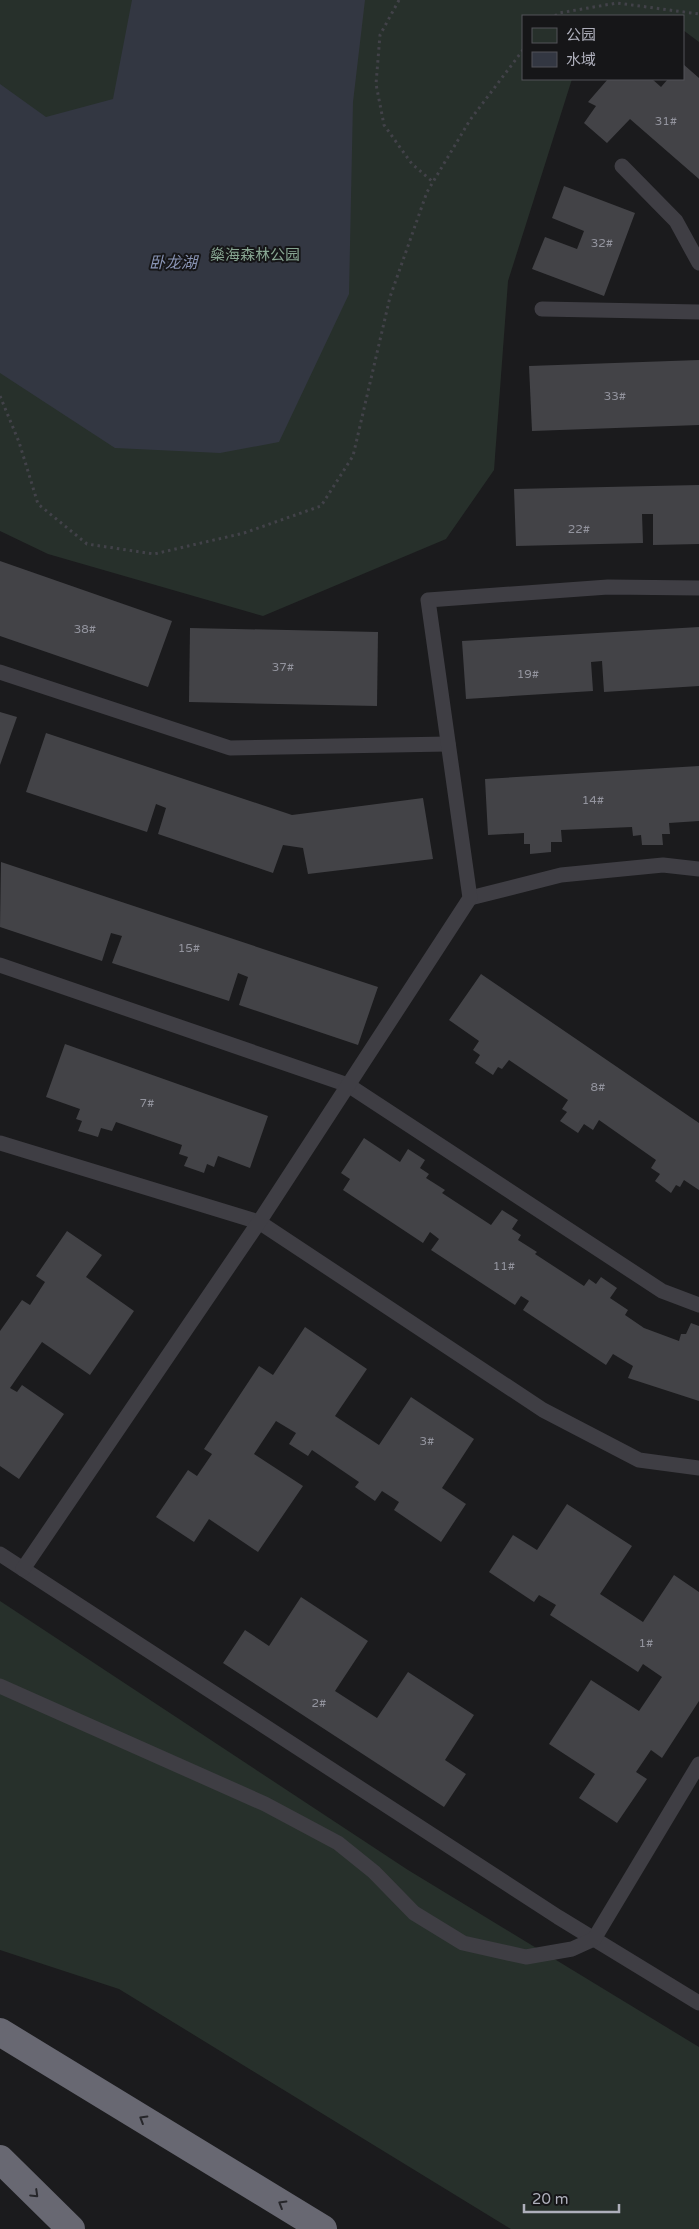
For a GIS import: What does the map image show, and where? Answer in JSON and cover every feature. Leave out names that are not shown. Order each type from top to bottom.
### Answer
[{"type":"highway","points":[[0,2032],[323,2229]]},
{"type":"highway","points":[[0,2160],[71,2229]]},
{"type":"lane","points":[[622,166],[676,221],[699,263]]},
{"type":"lane","points":[[542,309],[699,312]]},
{"type":"lane","points":[[23,1569],[259,1222],[470,898],[428,600],[608,587],[699,588]]},
{"type":"lane","points":[[0,672],[230,748],[448,744]]},
{"type":"lane","points":[[470,898],[561,875],[664,865],[699,869]]},
{"type":"lane","points":[[0,965],[348,1085],[662,1291],[699,1305]]},
{"type":"lane","points":[[0,1142],[259,1222],[543,1410],[638,1460],[699,1468]]},
{"type":"lane","points":[[0,1554],[594,1939],[699,2003]]},
{"type":"lane","points":[[0,1686],[265,1804],[338,1842],[374,1872],[414,1913],[463,1943],[526,1957],[572,1948],[594,1939],[699,1764]]},
{"type":"path","points":[[399,0],[380,35],[376,84],[384,125],[412,164],[433,182]]},
{"type":"path","points":[[557,15],[616,1],[699,14]]},
{"type":"path","points":[[0,396],[19,442],[38,504],[87,544],[154,554],[244,533],[320,506],[353,456],[390,297],[427,192],[470,120],[522,51]]},
{"type":"green space","name":"燊海森林公园","points":[[0,0],[699,0],[699,42],[684,31],[684,15],[522,15],[522,80],[572,80],[508,281],[494,470],[446,539],[263,616],[48,554],[0,531]]},
{"type":"green space","points":[[0,1601],[408,1870],[699,2047],[699,2229],[511,2229],[119,1989],[0,1950]]},
{"type":"water","name":"卧龙湖","points":[[132,0],[365,0],[353,102],[349,294],[279,442],[220,453],[115,448],[0,373],[0,84],[46,117],[113,99]]},
{"type":"building","points":[[684,65],[699,78],[699,179],[630,119],[607,143],[584,123],[596,106],[588,102],[607,80],[653,80],[661,87],[667,80],[684,80]]},
{"type":"building","points":[[564,186],[635,213],[604,296],[532,269],[545,237],[577,249],[584,231],[552,218]]},
{"type":"building","points":[[699,360],[699,425],[532,431],[529,366]]},
{"type":"building","points":[[699,485],[699,544],[653,545],[653,514],[642,514],[643,543],[516,546],[514,489]]},
{"type":"building","points":[[0,561],[172,621],[148,687],[0,636]]},
{"type":"building","points":[[699,627],[699,686],[604,692],[602,661],[591,662],[593,691],[466,699],[462,641]]},
{"type":"building","points":[[190,628],[378,632],[377,706],[189,702]]},
{"type":"building","points":[[0,712],[17,717],[0,765]]},
{"type":"building","points":[[46,733],[292,815],[423,798],[433,859],[308,874],[303,848],[283,845],[273,873],[158,834],[166,808],[156,804],[147,832],[26,792]]},
{"type":"building","points":[[699,766],[699,821],[669,823],[670,834],[662,834],[663,845],[642,845],[641,835],[633,836],[632,827],[561,830],[562,842],[551,842],[551,852],[530,854],[530,844],[524,844],[524,833],[488,835],[485,779]]},
{"type":"building","points":[[1,862],[378,987],[358,1045],[239,1005],[248,977],[238,973],[229,1001],[112,963],[122,936],[111,933],[102,961],[0,927]]},
{"type":"building","points":[[481,974],[699,1123],[699,1190],[684,1180],[680,1187],[676,1185],[671,1193],[655,1181],[660,1174],[651,1168],[656,1160],[599,1120],[593,1130],[584,1124],[578,1133],[560,1121],[567,1112],[562,1109],[568,1100],[509,1060],[502,1069],[498,1067],[493,1075],[475,1063],[480,1055],[473,1050],[479,1041],[449,1020]]},
{"type":"building","points":[[65,1044],[268,1116],[250,1168],[218,1156],[214,1167],[207,1164],[204,1173],[184,1166],[188,1157],[179,1154],[182,1145],[116,1122],[112,1131],[101,1128],[98,1137],[78,1131],[82,1121],[76,1119],[80,1109],[46,1097]]},
{"type":"building","points":[[364,1138],[400,1162],[408,1149],[425,1160],[420,1168],[429,1174],[426,1178],[445,1190],[442,1193],[491,1225],[502,1210],[518,1220],[512,1229],[521,1235],[518,1240],[537,1252],[535,1254],[584,1286],[589,1279],[596,1284],[601,1277],[617,1288],[610,1298],[628,1310],[625,1315],[644,1328],[679,1341],[681,1334],[686,1334],[691,1323],[699,1326],[699,1401],[628,1378],[633,1366],[613,1354],[606,1365],[523,1310],[529,1301],[521,1296],[515,1305],[431,1250],[439,1239],[430,1232],[423,1243],[343,1190],[350,1179],[341,1173]]},
{"type":"building","points":[[67,1231],[102,1255],[86,1277],[134,1311],[90,1375],[42,1342],[10,1388],[17,1392],[22,1385],[64,1414],[19,1479],[0,1466],[0,1331],[22,1300],[30,1305],[45,1282],[36,1276]]},
{"type":"building","points":[[305,1327],[367,1369],[335,1416],[379,1445],[411,1397],[474,1439],[442,1488],[466,1504],[441,1542],[394,1510],[399,1502],[382,1491],[375,1501],[355,1487],[359,1482],[312,1450],[308,1456],[289,1444],[296,1433],[276,1421],[254,1454],[303,1486],[258,1552],[209,1519],[194,1542],[156,1517],[188,1470],[197,1476],[212,1454],[204,1449],[259,1366],[273,1375]]},
{"type":"building","points":[[567,1504],[632,1546],[600,1594],[643,1622],[674,1575],[699,1592],[699,1701],[662,1758],[651,1750],[636,1772],[647,1779],[617,1823],[579,1798],[595,1774],[549,1744],[591,1680],[639,1711],[662,1677],[643,1664],[638,1672],[550,1615],[556,1605],[539,1595],[534,1602],[489,1572],[513,1535],[537,1550]]},
{"type":"building","points":[[301,1597],[368,1641],[335,1691],[377,1718],[408,1672],[474,1715],[445,1760],[466,1774],[444,1807],[223,1663],[245,1630],[269,1646]]}]
